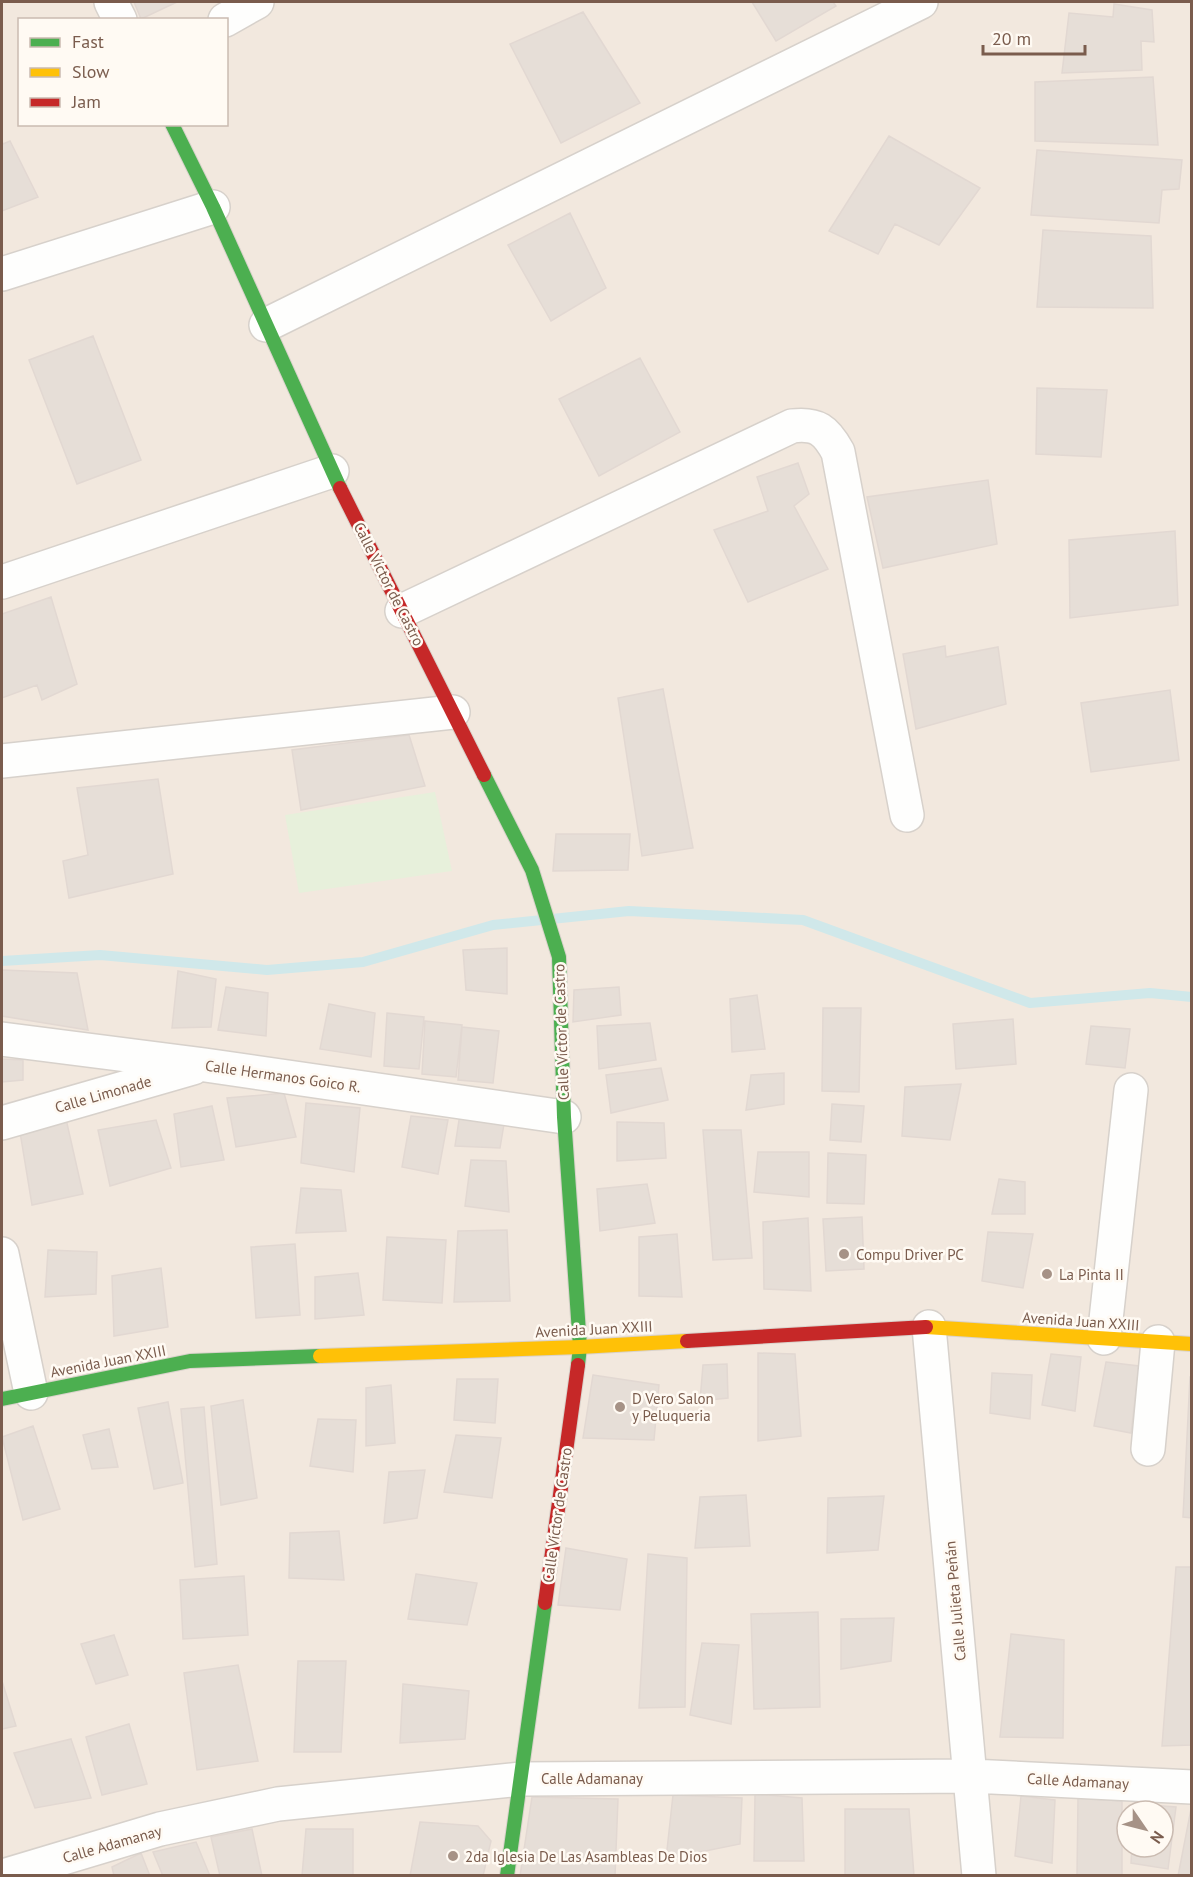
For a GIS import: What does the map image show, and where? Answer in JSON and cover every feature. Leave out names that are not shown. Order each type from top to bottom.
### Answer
[{"type":"street","points":[[111,2],[119,18]]},
{"type":"street","points":[[228,18],[257,2]]},
{"type":"street","points":[[266,325],[921,2]]},
{"type":"street","name":"Calle Víctor de Castro","points":[[173,126],[213,207],[332,471],[532,870],[559,957],[564,1117],[580,1347],[507,1875]]},
{"type":"street","points":[[2,274],[213,207]]},
{"type":"street","points":[[402,611],[792,426],[805,425],[818,428],[830,436],[838,452],[908,816]]},
{"type":"street","points":[[2,582],[332,471]]},
{"type":"street","points":[[2,761],[453,712]]},
{"type":"street","name":"Calle Hermanos Goico R.","points":[[2,1039],[205,1065],[564,1117]]},
{"type":"street","name":"Calle Limonade","points":[[2,1123],[205,1065]]},
{"type":"street","points":[[1104,1338],[1131,1090]]},
{"type":"street","points":[[2,1254],[16,1396]]},
{"type":"street","name":"Avenida Juan XXIII","points":[[16,1396],[190,1361],[580,1347],[929,1327],[1191,1344]]},
{"type":"street","name":"Calle Julieta Peñán","points":[[929,1327],[979,1875]]},
{"type":"street","points":[[1148,1449],[1158,1342]]},
{"type":"street","name":"Calle Adamanay","points":[[3,1875],[160,1829],[278,1804],[521,1779],[971,1776],[1191,1787]]},
{"type":"shaded area","points":[[2,2],[1191,2],[1191,1875],[2,1875]]},
{"type":"green space","points":[[435,792],[452,871],[299,893],[285,815]]},
{"type":"building","points":[[134,2],[177,2],[143,18],[141,18]]},
{"type":"building","points":[[752,2],[833,2],[836,6],[776,41]]},
{"type":"building","points":[[1114,4],[1152,10],[1154,42],[1141,41],[1142,70],[1062,73],[1069,13],[1113,17]]},
{"type":"building","points":[[583,12],[640,103],[561,143],[510,44]]},
{"type":"building","points":[[1153,77],[1158,145],[1035,141],[1035,82]]},
{"type":"building","points":[[889,136],[980,188],[939,245],[895,224],[878,254],[829,231]]},
{"type":"building","points":[[2,141],[3,144],[10,141],[38,197],[2,211]]},
{"type":"building","points":[[1037,150],[1182,160],[1179,189],[1162,190],[1159,223],[1031,215]]},
{"type":"building","points":[[570,213],[606,288],[551,321],[508,245]]},
{"type":"building","points":[[1043,230],[1151,236],[1153,308],[1037,307]]},
{"type":"building","points":[[93,336],[141,460],[77,484],[29,360]]},
{"type":"building","points":[[640,358],[680,432],[599,476],[559,399]]},
{"type":"building","points":[[1037,388],[1107,390],[1101,457],[1036,454]]},
{"type":"building","points":[[798,463],[809,494],[794,506],[828,569],[748,602],[714,530],[768,511],[757,477]]},
{"type":"building","points":[[988,480],[997,544],[883,568],[867,497]]},
{"type":"building","points":[[1175,531],[1178,605],[1070,618],[1069,540]]},
{"type":"building","points":[[51,597],[77,684],[42,700],[37,685],[2,698],[2,614]]},
{"type":"building","points":[[945,646],[946,657],[998,647],[1006,704],[916,729],[903,654]]},
{"type":"building","points":[[663,689],[693,848],[642,856],[618,698]]},
{"type":"building","points":[[1170,690],[1179,760],[1091,772],[1081,703]]},
{"type":"building","points":[[409,735],[425,786],[301,810],[292,750]]},
{"type":"building","points":[[158,779],[173,874],[69,898],[63,861],[88,855],[77,788]]},
{"type":"building","points":[[556,834],[630,834],[628,870],[553,871]]},
{"type":"building","points":[[507,948],[507,994],[466,990],[463,950]]},
{"type":"building","points":[[2,970],[77,973],[88,1030],[2,1016]]},
{"type":"building","points":[[178,971],[216,979],[211,1027],[172,1028]]},
{"type":"building","points":[[226,987],[268,993],[266,1036],[218,1030]]},
{"type":"building","points":[[619,987],[621,1015],[573,1022],[574,990]]},
{"type":"building","points":[[757,995],[765,1049],[732,1052],[730,999]]},
{"type":"building","points":[[329,1004],[375,1013],[371,1057],[320,1049]]},
{"type":"building","points":[[823,1008],[861,1008],[859,1092],[822,1091]]},
{"type":"building","points":[[387,1013],[424,1017],[419,1069],[384,1066]]},
{"type":"building","points":[[1013,1019],[1016,1064],[956,1069],[953,1024]]},
{"type":"building","points":[[425,1021],[462,1025],[456,1077],[422,1074]]},
{"type":"building","points":[[650,1023],[656,1060],[599,1069],[597,1026]]},
{"type":"building","points":[[1091,1026],[1130,1029],[1125,1068],[1086,1064]]},
{"type":"building","points":[[462,1027],[499,1031],[493,1083],[458,1080]]},
{"type":"building","points":[[2,1059],[23,1060],[23,1080],[2,1082]]},
{"type":"building","points":[[661,1068],[668,1100],[611,1113],[606,1075]]},
{"type":"building","points":[[784,1073],[784,1104],[746,1110],[751,1075]]},
{"type":"building","points":[[961,1084],[950,1140],[902,1136],[905,1087]]},
{"type":"building","points":[[284,1093],[296,1137],[236,1147],[227,1098]]},
{"type":"building","points":[[306,1103],[360,1108],[354,1172],[301,1163]]},
{"type":"building","points":[[832,1104],[864,1106],[861,1142],[830,1140]]},
{"type":"building","points":[[212,1106],[224,1160],[181,1167],[174,1114]]},
{"type":"building","points":[[460,1114],[504,1124],[500,1148],[455,1146]]},
{"type":"building","points":[[411,1116],[448,1120],[438,1174],[402,1167]]},
{"type":"building","points":[[66,1119],[83,1194],[32,1205],[20,1132]]},
{"type":"building","points":[[156,1120],[171,1168],[110,1186],[98,1130]]},
{"type":"building","points":[[617,1122],[664,1123],[666,1158],[617,1161]]},
{"type":"building","points":[[703,1130],[741,1130],[752,1258],[713,1260]]},
{"type":"building","points":[[758,1152],[809,1152],[809,1197],[754,1192]]},
{"type":"building","points":[[828,1153],[866,1155],[864,1204],[827,1203]]},
{"type":"building","points":[[471,1160],[506,1161],[509,1212],[465,1206]]},
{"type":"building","points":[[999,1179],[1025,1182],[1025,1214],[992,1214]]},
{"type":"building","points":[[647,1184],[655,1223],[600,1231],[597,1189]]},
{"type":"building","points":[[301,1188],[341,1190],[346,1231],[296,1233]]},
{"type":"building","points":[[862,1217],[864,1269],[826,1271],[823,1219]]},
{"type":"building","points":[[808,1218],[811,1291],[764,1289],[763,1222]]},
{"type":"building","points":[[507,1230],[510,1301],[454,1302],[458,1231]]},
{"type":"building","points":[[988,1232],[1033,1234],[1023,1288],[982,1281]]},
{"type":"building","points":[[677,1234],[682,1297],[639,1296],[639,1237]]},
{"type":"building","points":[[387,1237],[446,1240],[442,1303],[383,1300]]},
{"type":"building","points":[[295,1244],[300,1315],[256,1318],[251,1247]]},
{"type":"building","points":[[48,1250],[97,1252],[96,1294],[45,1297]]},
{"type":"building","points":[[161,1268],[168,1327],[114,1336],[112,1276]]},
{"type":"building","points":[[358,1273],[364,1315],[315,1319],[315,1277]]},
{"type":"building","points":[[758,1353],[795,1354],[801,1436],[758,1441]]},
{"type":"building","points":[[1051,1354],[1081,1357],[1075,1411],[1042,1405]]},
{"type":"building","points":[[1106,1362],[1139,1366],[1131,1433],[1094,1426]]},
{"type":"building","points":[[727,1364],[728,1398],[700,1401],[703,1365]]},
{"type":"building","points":[[992,1373],[1032,1375],[1030,1419],[990,1413]]},
{"type":"building","points":[[593,1375],[659,1385],[654,1440],[583,1438]]},
{"type":"building","points":[[1190,1377],[1192,1377],[1192,1518],[1183,1517]]},
{"type":"building","points":[[457,1379],[498,1379],[495,1423],[454,1420]]},
{"type":"building","points":[[391,1385],[395,1443],[366,1446],[366,1388]]},
{"type":"building","points":[[243,1400],[257,1498],[221,1505],[211,1406]]},
{"type":"building","points":[[168,1402],[183,1483],[154,1489],[138,1408]]},
{"type":"building","points":[[204,1407],[217,1564],[195,1567],[181,1409]]},
{"type":"building","points":[[318,1419],[356,1420],[353,1472],[310,1466]]},
{"type":"building","points":[[33,1426],[60,1509],[23,1520],[2,1437]]},
{"type":"building","points":[[109,1429],[118,1467],[92,1469],[83,1435]]},
{"type":"building","points":[[456,1435],[501,1438],[492,1498],[444,1492]]},
{"type":"building","points":[[425,1470],[417,1518],[384,1523],[389,1472]]},
{"type":"building","points":[[746,1495],[750,1546],[695,1548],[700,1497]]},
{"type":"building","points":[[884,1496],[878,1550],[827,1553],[828,1498]]},
{"type":"building","points":[[339,1531],[344,1580],[289,1578],[290,1533]]},
{"type":"building","points":[[566,1548],[627,1559],[620,1610],[558,1605]]},
{"type":"building","points":[[648,1554],[687,1558],[685,1707],[639,1708]]},
{"type":"building","points":[[1176,1567],[1192,1567],[1192,1745],[1162,1746]]},
{"type":"building","points":[[416,1574],[477,1583],[467,1625],[408,1619]]},
{"type":"building","points":[[244,1576],[248,1635],[183,1639],[180,1580]]},
{"type":"building","points":[[818,1612],[820,1707],[754,1709],[751,1614]]},
{"type":"building","points":[[894,1618],[891,1661],[841,1669],[841,1619]]},
{"type":"building","points":[[1011,1634],[1064,1640],[1063,1738],[1000,1737]]},
{"type":"building","points":[[114,1635],[128,1675],[96,1684],[81,1644]]},
{"type":"building","points":[[702,1643],[739,1645],[731,1724],[690,1715]]},
{"type":"building","points":[[298,1661],[346,1661],[341,1752],[294,1752]]},
{"type":"building","points":[[238,1665],[258,1761],[197,1770],[184,1673]]},
{"type":"building","points":[[2,1681],[16,1726],[2,1729]]},
{"type":"building","points":[[403,1684],[469,1691],[465,1739],[400,1743]]},
{"type":"building","points":[[129,1724],[147,1784],[102,1795],[86,1737]]},
{"type":"building","points":[[71,1739],[91,1798],[35,1808],[14,1753]]},
{"type":"building","points":[[755,1794],[802,1798],[804,1861],[754,1861]]},
{"type":"building","points":[[673,1795],[742,1798],[740,1844],[666,1859]]},
{"type":"building","points":[[1021,1796],[1055,1800],[1052,1863],[1015,1856]]},
{"type":"building","points":[[532,1797],[618,1799],[615,1876],[520,1876]]},
{"type":"building","points":[[1078,1798],[1115,1801],[1115,1859],[1122,1859],[1122,1876],[1077,1876]]},
{"type":"building","points":[[1192,1804],[1192,1876],[1178,1876]]},
{"type":"building","points":[[845,1809],[909,1809],[914,1876],[845,1876]]},
{"type":"building","points":[[420,1822],[478,1826],[491,1841],[483,1876],[410,1876]]},
{"type":"building","points":[[252,1829],[262,1876],[220,1876],[211,1837]]},
{"type":"building","points":[[306,1829],[353,1829],[353,1876],[302,1876]]},
{"type":"building","points":[[196,1842],[210,1876],[163,1876],[153,1852]]},
{"type":"building","points":[[141,1853],[150,1876],[114,1876],[112,1867]]},
{"type":"building","points":[[1131,1859],[1169,1859],[1168,1869],[1131,1863]]},
{"type":"waterway","points":[[2,961],[100,955],[267,970],[363,962],[493,925],[629,911],[803,920],[1030,1003],[1150,993],[1192,997]]},
{"type":"traffic: fast","points":[[173,126],[213,207],[340,488]]},
{"type":"traffic: fast","points":[[484,775],[532,870],[559,957],[564,1117],[580,1347],[578,1365]]},
{"type":"traffic: fast","points":[[2,1399],[190,1361],[320,1356]]},
{"type":"traffic: fast","points":[[507,1876],[545,1603]]},
{"type":"traffic: slow","points":[[926,1327],[1192,1344]]},
{"type":"traffic: slow","points":[[320,1356],[687,1341]]},
{"type":"traffic: jam","points":[[340,488],[484,775]]},
{"type":"traffic: jam","points":[[687,1341],[926,1327]]},
{"type":"traffic: jam","points":[[545,1603],[578,1365]]},
{"type":"place","name":"Compu Driver PC","points":[[844,1254]]},
{"type":"place","name":"La Pinta II","points":[[1047,1274]]},
{"type":"place","name":"D Vero Salon y Peluqueria","points":[[620,1407]]},
{"type":"place","name":"2da Iglesia De Las Asambleas De Dios","points":[[453,1856]]}]
